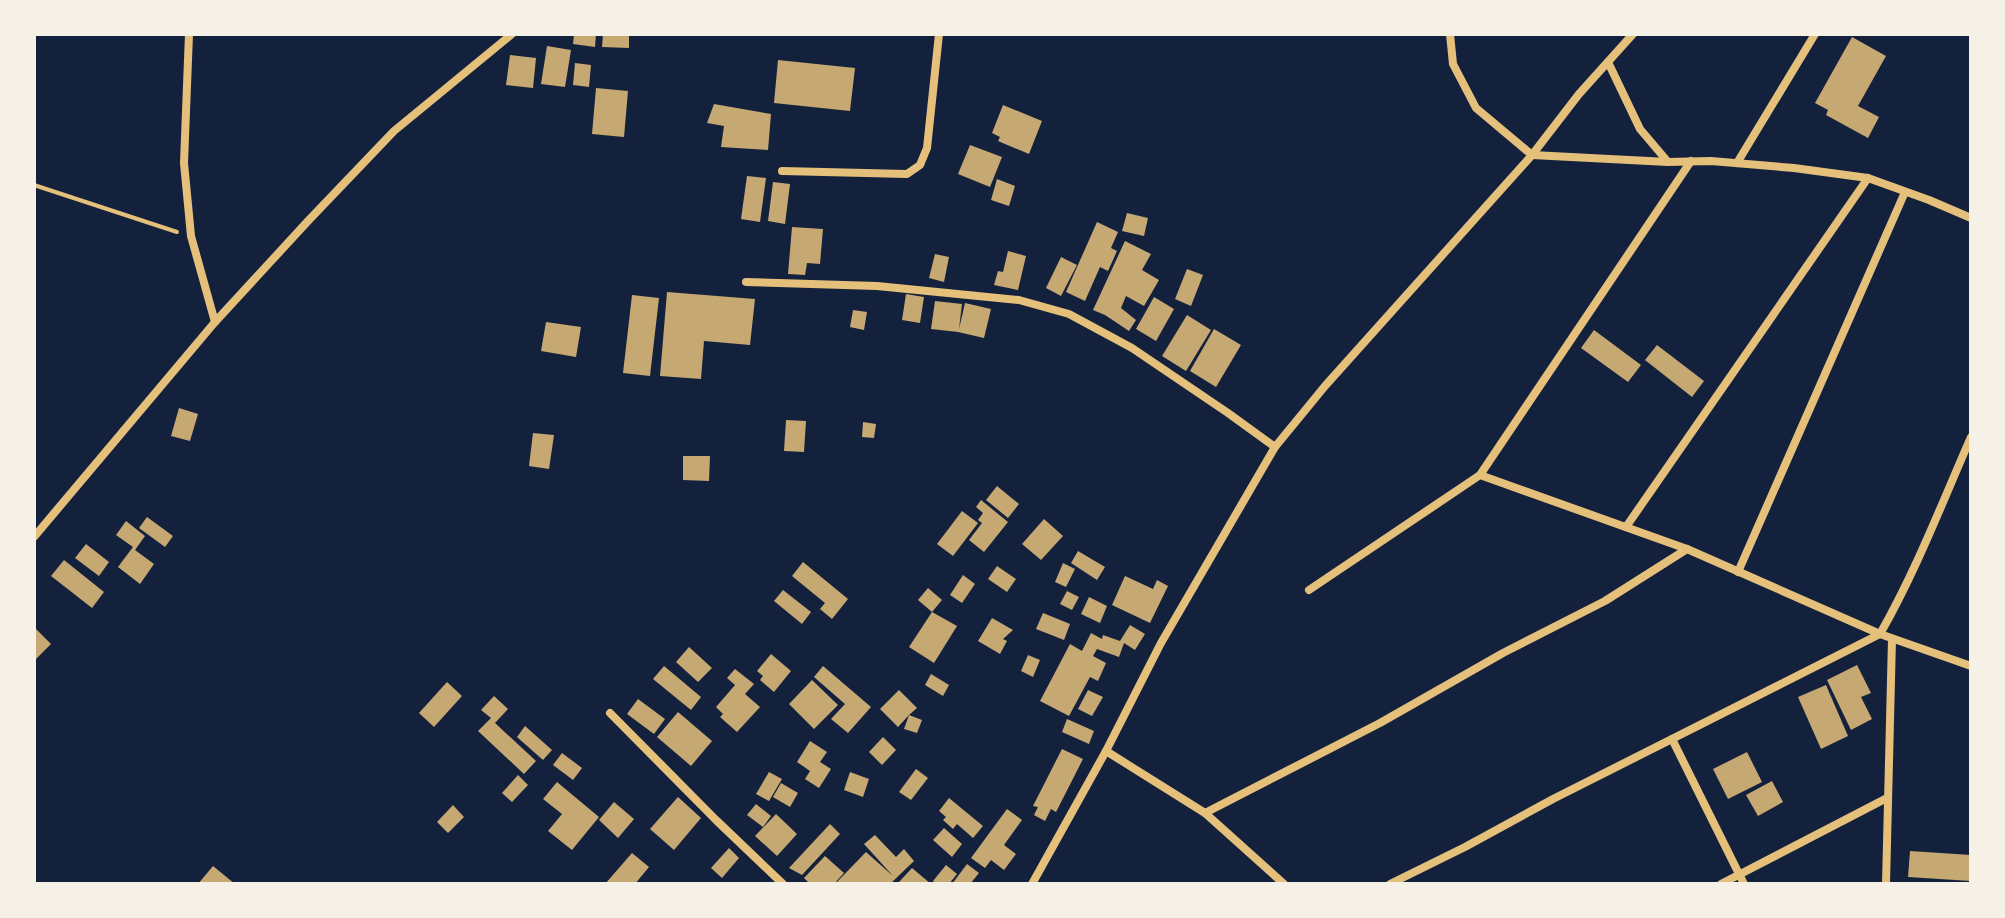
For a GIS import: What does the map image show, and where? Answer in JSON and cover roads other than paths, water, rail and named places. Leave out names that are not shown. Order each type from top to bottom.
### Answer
[{"type":"street","points":[[189,34],[184,163],[191,236],[215,322]]},
{"type":"street","points":[[34,537],[215,322],[308,221],[394,131],[512,34]]},
{"type":"street","points":[[782,171],[907,174],[920,165],[927,148],[939,34]]},
{"type":"street","points":[[1450,34],[1453,64],[1476,108],[1532,155],[1737,163],[1868,178],[1971,218]]},
{"type":"street","points":[[1032,884],[1106,751],[1161,643],[1275,447],[1325,386],[1532,155],[1579,94],[1633,34]]},
{"type":"street","points":[[1737,163],[1815,34]]},
{"type":"street","points":[[1608,62],[1640,129],[1668,162]]},
{"type":"street","points":[[1309,590],[1480,475],[1691,161]]},
{"type":"street","points":[[1626,527],[1868,178]]},
{"type":"street","points":[[1738,572],[1905,192]]},
{"type":"street","points":[[746,282],[877,286],[1019,300],[1069,314],[1132,348],[1275,447]]},
{"type":"street","points":[[1390,884],[1880,634],[1908,581],[1971,437]]},
{"type":"street","points":[[1480,475],[1687,549],[1892,639],[1971,666]]},
{"type":"street","points":[[1205,813],[1380,723],[1503,653],[1605,601],[1687,549]]},
{"type":"street","points":[[1886,884],[1892,639]]},
{"type":"street","points":[[610,713],[783,884]]},
{"type":"street","points":[[1672,739],[1744,884]]},
{"type":"street","points":[[1106,751],[1205,813],[1284,884]]},
{"type":"street","points":[[1721,884],[1887,798]]}]
